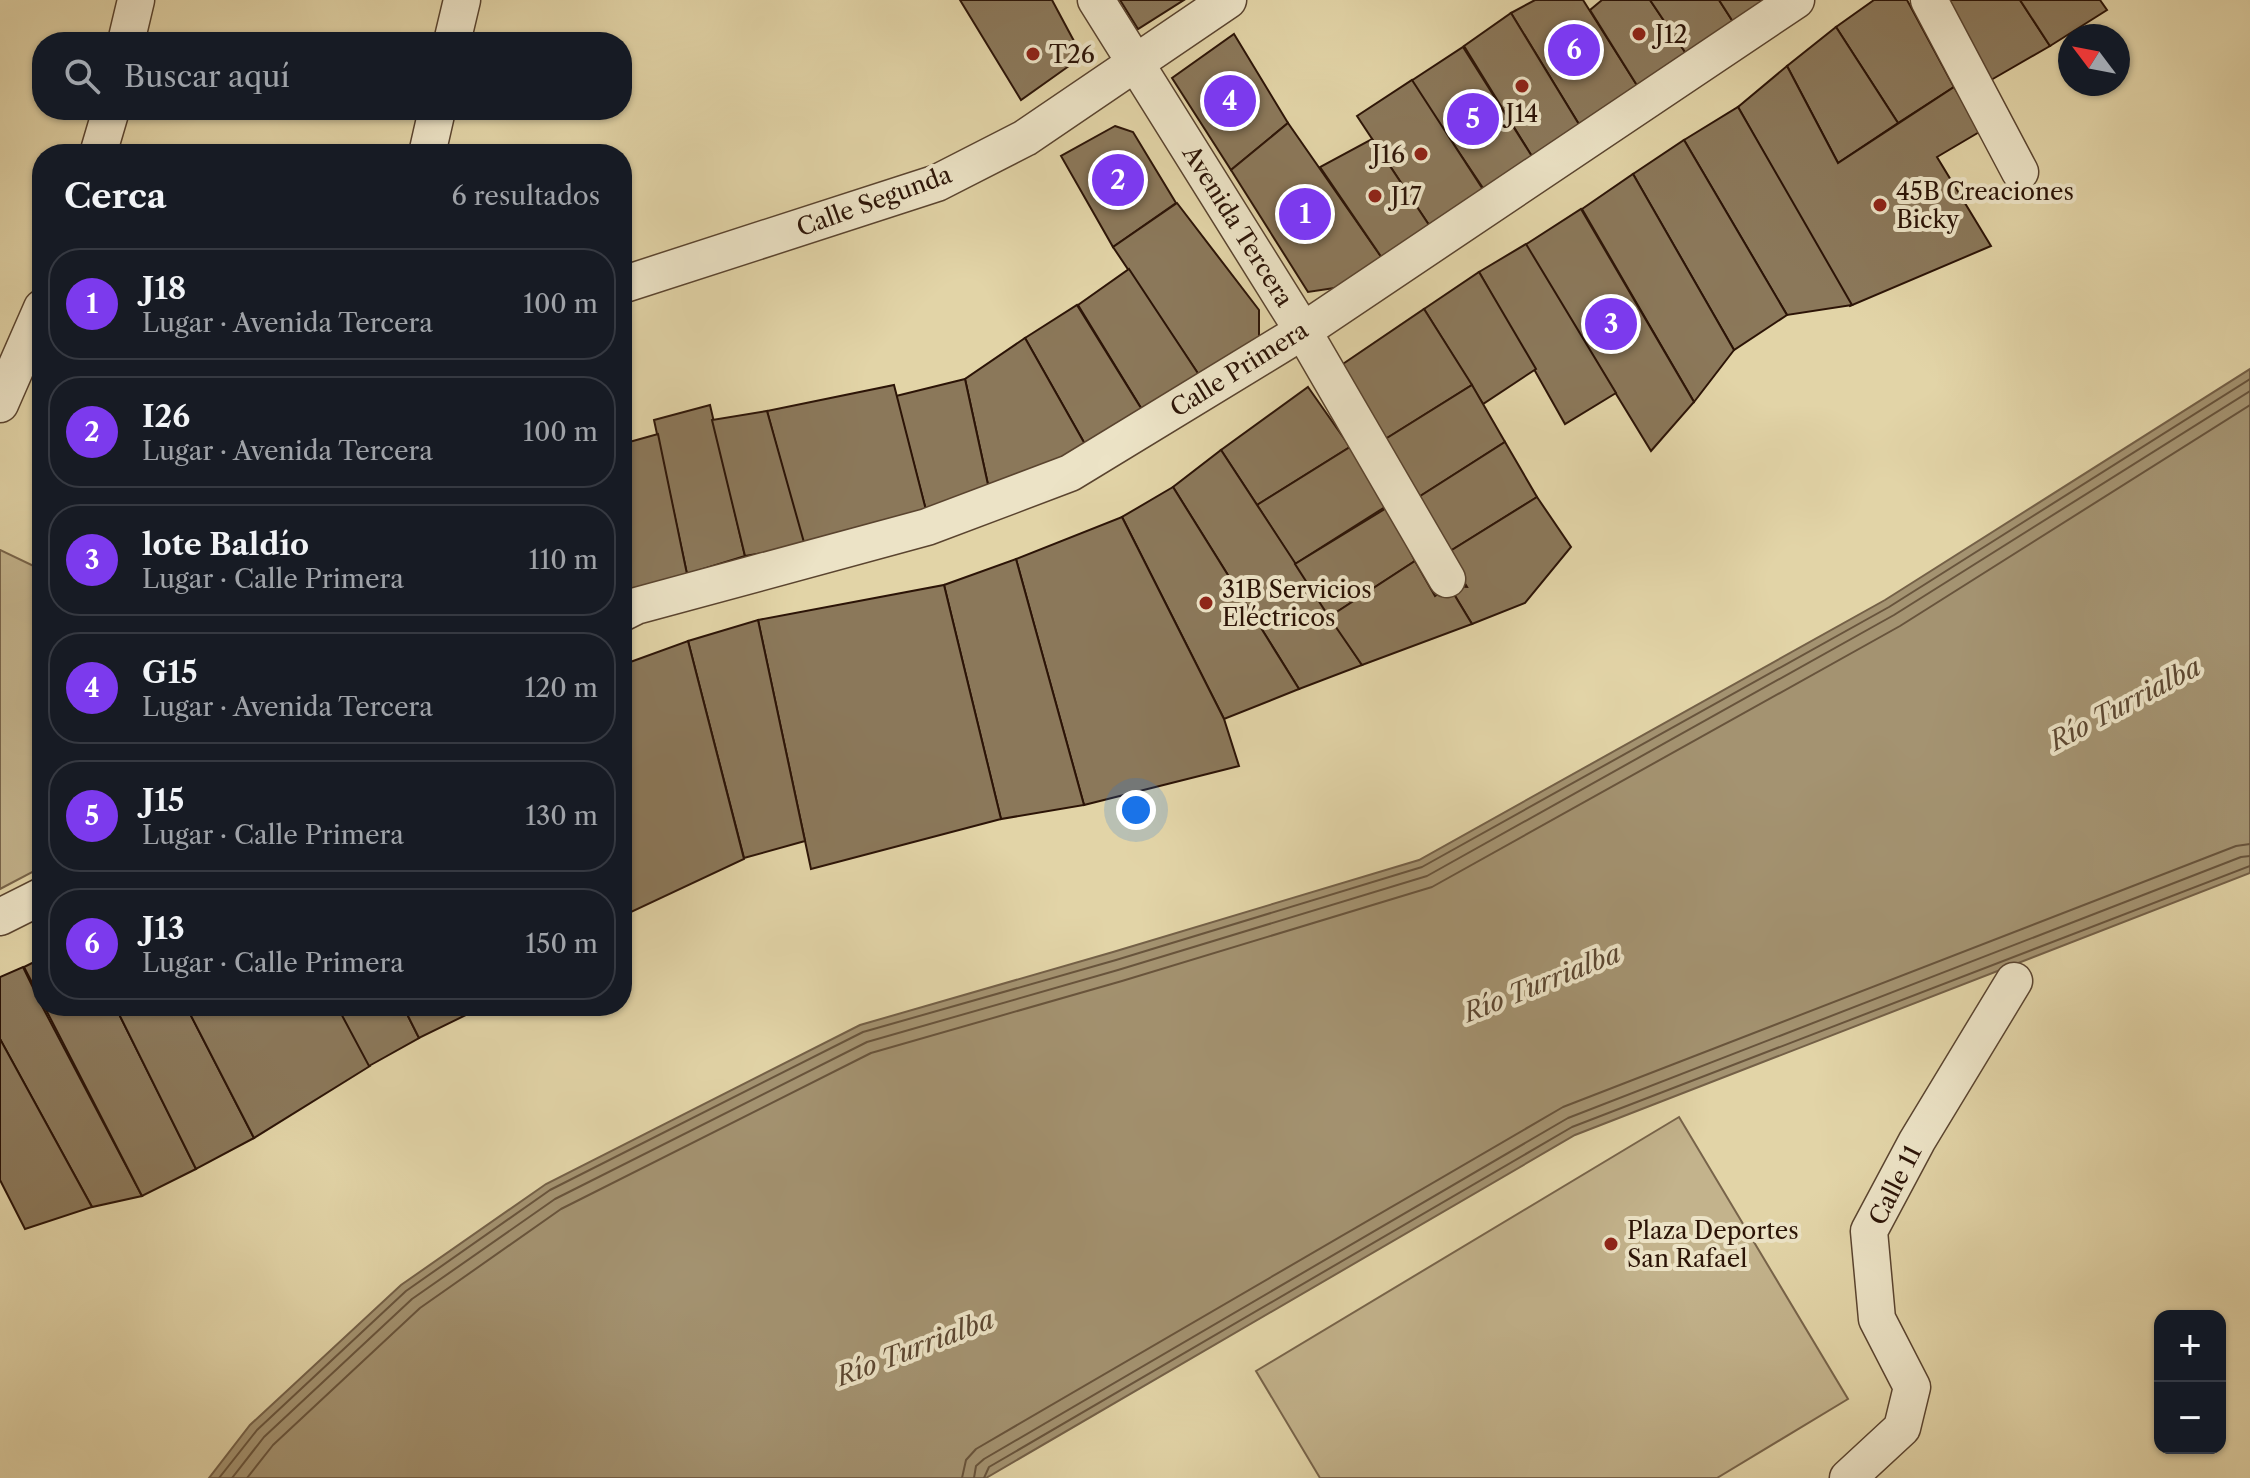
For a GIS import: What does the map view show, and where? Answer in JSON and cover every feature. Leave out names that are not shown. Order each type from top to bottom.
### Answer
[{"type":"street","points":[[128,32],[136,0]]},
{"type":"street","points":[[454,32],[462,0]]},
{"type":"street","name":"Avenida Tercera","points":[[1096,0],[1303,331],[1447,579]]},
{"type":"street","name":"Calle Segunda","points":[[632,282],[937,183],[1025,138],[1228,0]]},
{"type":"street","name":"Calle Primera","points":[[632,608],[927,527],[1070,473],[1303,331],[1796,0]]},
{"type":"street","points":[[1929,0],[2020,172]]},
{"type":"street","points":[[101,144],[108,120]]},
{"type":"street","points":[[429,144],[435,120]]},
{"type":"street","points":[[0,404],[32,331]]},
{"type":"street","points":[[0,917],[32,901]]},
{"type":"street","name":"Calle 11","points":[[1848,1478],[1902,1428],[1912,1387],[1877,1319],[1869,1231],[1917,1141],[2014,981]]},
{"type":"shaded area","points":[[0,550],[32,565],[32,872],[0,889]]},
{"type":"shaded area","name":"Plaza Deportes San Rafael","points":[[1679,1117],[1848,1399],[1717,1478],[1320,1478],[1256,1371]]},
{"type":"water","name":"Río Turrialba","points":[[2250,369],[2250,873],[1575,1135],[986,1478],[209,1478],[250,1425],[401,1285],[546,1184],[860,1025],[1419,860],[1885,600]]},
{"type":"building","name":"T26","points":[[960,0],[1052,0],[1075,43],[1069,66],[1021,100]]},
{"type":"building","points":[[1120,0],[1184,0],[1138,29]]},
{"type":"building","points":[[1535,0],[1583,0],[1638,87],[1580,126],[1511,13]]},
{"type":"building","name":"J12","points":[[1602,0],[1650,0],[1689,58],[1638,87],[1590,10]]},
{"type":"building","points":[[1650,0],[1719,0],[1737,28],[1689,58]]},
{"type":"building","points":[[1719,0],[1774,0],[1737,28]]},
{"type":"building","points":[[1874,0],[1907,0],[1954,87],[1898,123],[1836,27]]},
{"type":"building","points":[[1944,0],[2020,0],[2050,46],[1991,80]]},
{"type":"building","points":[[2020,0],[2100,0],[2107,10],[2085,24],[2058,24],[2058,41],[2050,46]]},
{"type":"building","name":"J14","points":[[1511,13],[1580,126],[1533,158],[1464,46]]},
{"type":"building","points":[[1836,27],[1898,123],[1838,163],[1787,66]]},
{"type":"building","points":[[1234,34],[1288,123],[1231,170],[1172,78]]},
{"type":"building","points":[[1463,47],[1533,158],[1485,191],[1411,81]]},
{"type":"building","name":"45B Creaciones Bicky","points":[[1787,66],[1838,163],[1954,87],[1981,131],[1937,157],[1991,246],[1850,306],[1738,107]]},
{"type":"building","name":"J16","points":[[1412,80],[1484,191],[1429,225],[1357,116]]},
{"type":"building","points":[[1738,107],[1852,305],[1787,315],[1684,140]]},
{"type":"building","points":[[1288,123],[1382,258],[1341,287],[1308,292],[1231,170]]},
{"type":"building","points":[[1115,126],[1133,132],[1176,203],[1113,247],[1061,156]]},
{"type":"building","name":"J17","points":[[1372,139],[1429,225],[1382,258],[1320,167]]},
{"type":"building","points":[[1684,140],[1787,315],[1734,350],[1633,174]]},
{"type":"building","points":[[1633,174],[1734,350],[1694,402],[1582,209]]},
{"type":"building","points":[[1177,203],[1259,310],[1259,340],[1205,384],[1113,247]]},
{"type":"building","points":[[1581,209],[1694,402],[1651,451],[1525,245]]},
{"type":"building","points":[[1526,244],[1616,393],[1565,424],[1479,272]]},
{"type":"building","points":[[1129,269],[1205,384],[1149,421],[1078,305]]},
{"type":"building","points":[[1479,272],[1536,369],[1483,404],[1424,309]]},
{"type":"building","points":[[1077,305],[1149,421],[1090,453],[1025,338]]},
{"type":"building","points":[[1424,309],[1472,385],[1379,443],[1334,370]]},
{"type":"building","points":[[1025,338],[1090,453],[992,503],[965,379]]},
{"type":"building","points":[[965,379],[992,503],[928,518],[896,396]]},
{"type":"building","points":[[894,385],[928,518],[804,548],[767,411]]},
{"type":"building","points":[[1472,385],[1505,442],[1414,500],[1379,443]]},
{"type":"building","points":[[1308,387],[1350,447],[1257,505],[1221,450]]},
{"type":"building","points":[[710,405],[745,556],[687,574],[654,420]]},
{"type":"building","points":[[767,411],[805,546],[745,556],[712,420]]},
{"type":"building","points":[[658,434],[687,574],[632,593],[632,441]]},
{"type":"building","points":[[1505,442],[1537,497],[1447,553],[1414,500]]},
{"type":"building","points":[[1350,447],[1385,507],[1295,564],[1257,505]]},
{"type":"building","points":[[1221,450],[1362,665],[1299,689],[1173,487]]},
{"type":"building","name":"31B Servicios Eléctricos","points":[[1173,487],[1299,689],[1224,719],[1122,517]]},
{"type":"building","points":[[1537,497],[1571,547],[1525,603],[1472,624],[1449,586],[1467,587],[1447,553]]},
{"type":"building","points":[[1388,507],[1415,561],[1329,617],[1295,564]]},
{"type":"building","points":[[1122,517],[1224,719],[1239,766],[1084,805],[1016,559]]},
{"type":"building","points":[[1016,559],[1084,805],[1001,819],[944,585]]},
{"type":"building","points":[[1415,561],[1435,596],[1449,586],[1472,624],[1362,665],[1329,617]]},
{"type":"building","points":[[944,585],[1001,819],[811,869],[758,620]]},
{"type":"building","points":[[758,620],[805,841],[744,858],[688,641]]},
{"type":"building","points":[[688,641],[744,859],[632,912],[632,661]]},
{"type":"building","points":[[32,963],[32,983],[24,967]]},
{"type":"building","points":[[23,967],[32,985],[32,1016],[47,1016],[142,1196],[92,1207],[0,1039],[0,977]]},
{"type":"building","points":[[49,1016],[120,1016],[196,1169],[142,1196]]},
{"type":"building","points":[[120,1016],[191,1016],[254,1138],[196,1169]]},
{"type":"building","points":[[191,1016],[343,1016],[370,1066],[254,1138]]},
{"type":"building","points":[[342,1016],[408,1016],[419,1038],[369,1066]]},
{"type":"building","points":[[408,1016],[464,1016],[419,1038]]},
{"type":"building","points":[[0,1039],[92,1207],[25,1229],[0,1180]]},
{"type":"place","name":"J12","points":[[1639,34]]},
{"type":"place","name":"J13","points":[[1574,50]]},
{"type":"place","name":"T26","points":[[1033,54]]},
{"type":"place","name":"J14","points":[[1522,86]]},
{"type":"place","name":"G15","points":[[1230,101]]},
{"type":"place","name":"J15","points":[[1473,119]]},
{"type":"place","name":"J16","points":[[1421,154]]},
{"type":"place","name":"I26","points":[[1118,180]]},
{"type":"place","name":"J17","points":[[1375,196]]},
{"type":"place","name":"45B Creaciones Bicky","points":[[1880,205]]},
{"type":"place","name":"J18","points":[[1305,214]]},
{"type":"place","name":"lote Baldío","points":[[1611,324]]},
{"type":"place","name":"31B Servicios Eléctricos","points":[[1206,603]]},
{"type":"place","name":"Plaza Deportes San Rafael","points":[[1611,1244]]}]
